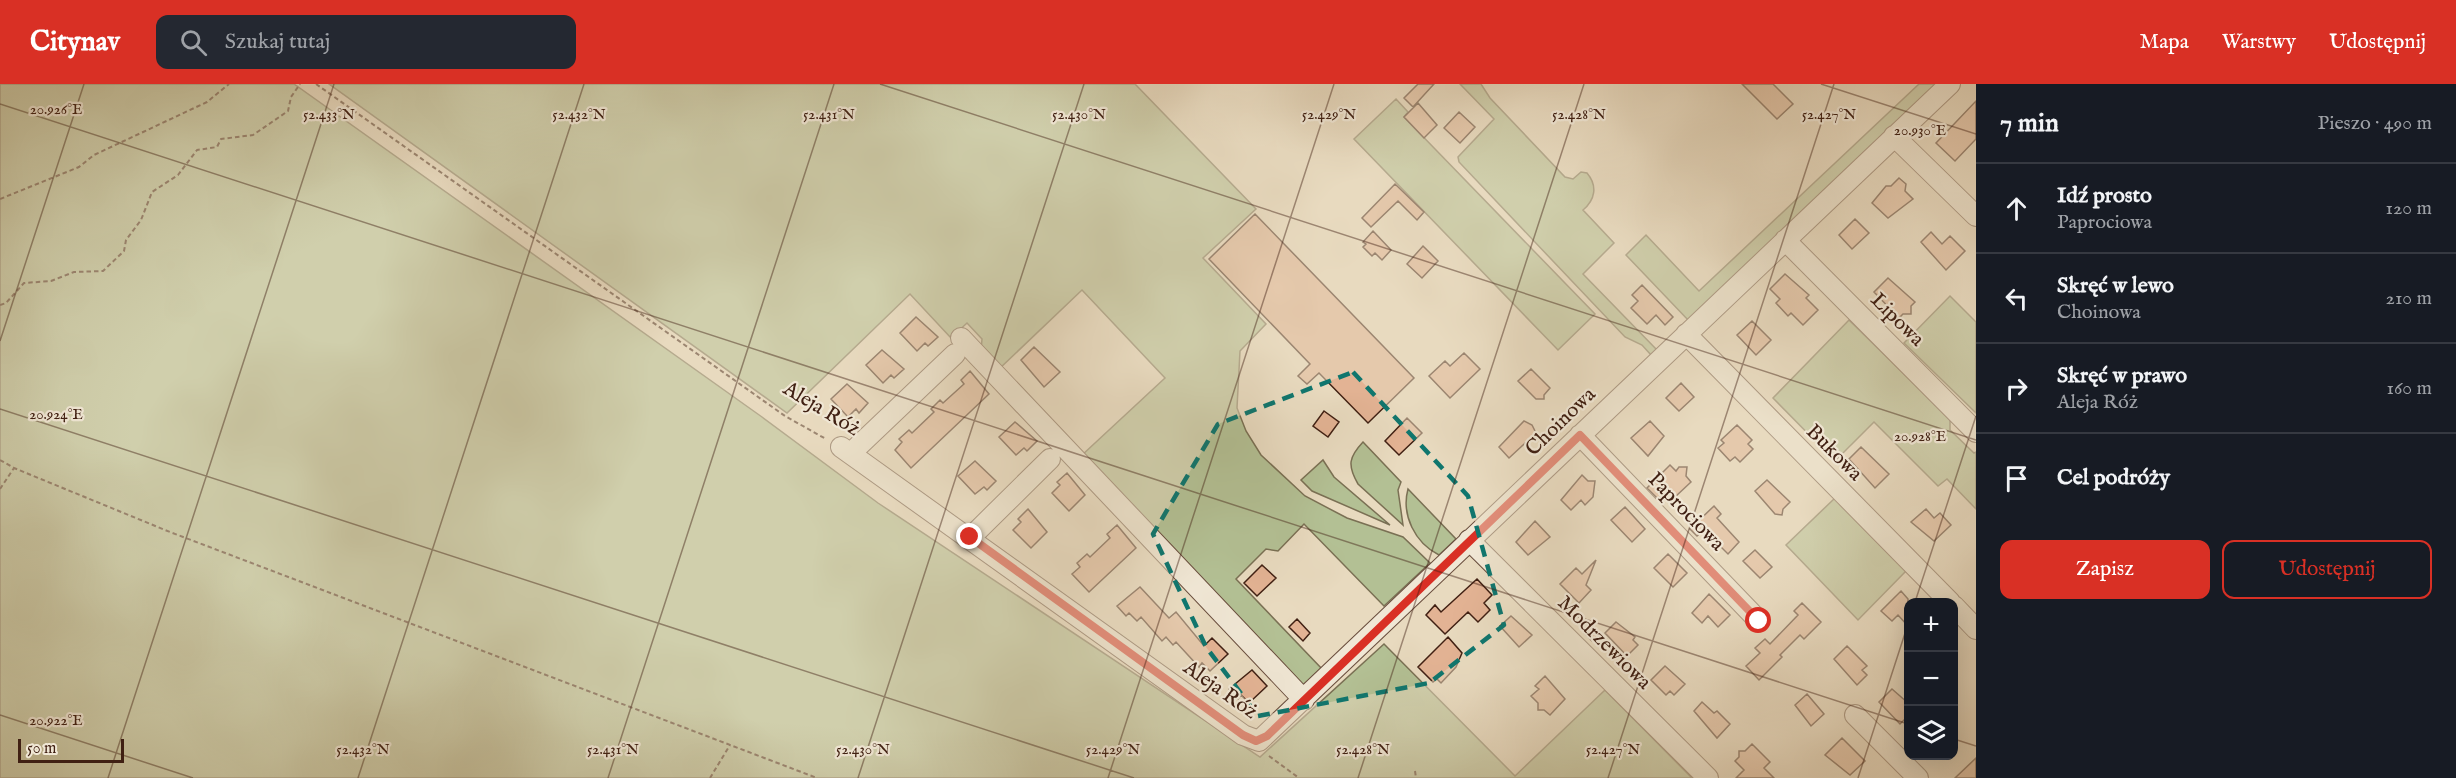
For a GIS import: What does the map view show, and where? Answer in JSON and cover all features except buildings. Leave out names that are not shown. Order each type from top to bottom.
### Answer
[{"type":"street","name":"Choinowa","points":[[1259,741],[1950,84]]},
{"type":"street","points":[[1894,136],[1976,216]]},
{"type":"street","name":"Lipowa","points":[[1785,240],[1976,432]]},
{"type":"street","name":"Bukowa","points":[[1686,334],[1945,598]]},
{"type":"street","points":[[846,450],[958,346],[1304,699]]},
{"type":"street","name":"Paprociowa","points":[[1580,435],[1759,621]]},
{"type":"street","name":"Aleja Róż","points":[[846,450],[1243,735],[1259,741]]},
{"type":"street","points":[[970,537],[1050,459]]},
{"type":"street","name":"Modrzewiowa","points":[[1469,540],[1708,778]]},
{"type":"street","points":[[1958,611],[1976,629]]},
{"type":"street","points":[[1855,715],[1918,778]]},
{"type":"path","points":[[0,199],[79,167],[94,155],[207,102],[229,84]]},
{"type":"path","points":[[0,305],[6,303],[24,283],[51,281],[74,272],[103,271],[124,251],[126,240],[141,220],[152,192],[178,175],[197,150],[217,147],[221,139],[253,135],[288,111],[291,97],[300,84]]},
{"type":"path","name":"Aleja Róż","points":[[316,84],[784,416],[846,450]]},
{"type":"path","points":[[0,460],[14,468],[170,532],[817,778]]},
{"type":"path","points":[[0,489],[14,468]]},
{"type":"path","name":"Aleja Róż","points":[[1259,741],[1273,760],[1299,778]]},
{"type":"path","points":[[710,778],[730,745]]},
{"type":"path","points":[[1415,771],[1416,778]]},
{"type":"highlighted area","points":[[1353,372],[1468,496],[1504,625],[1429,683],[1258,716],[1206,647],[1153,534],[1218,424]]},
{"type":"green space","points":[[0,84],[294,84],[762,417],[878,503],[1260,757],[1384,644],[1515,776],[1605,690],[1692,778],[0,778]]},
{"type":"green space","points":[[329,84],[1135,84],[1256,209],[1203,258],[1266,324],[1240,351],[1237,408],[1246,431],[1261,455],[1305,496],[1347,518],[1403,537],[1430,563],[1384,606],[1304,524],[1278,551],[1266,549],[1236,579],[1323,670],[1303,690],[1081,456],[1165,378],[1082,290],[998,370],[981,351],[982,339],[967,323],[951,338],[910,294],[787,413]]},
{"type":"green space","points":[[1460,84],[1481,84],[1490,98],[1565,177],[1573,179],[1581,172],[1587,173],[1593,183],[1594,193],[1583,210],[1614,243],[1583,274],[1657,350],[1652,356],[1642,345],[1625,337],[1459,162],[1458,157],[1494,119]]},
{"type":"green space","points":[[1919,84],[1941,84],[1689,321],[1626,255],[1646,235],[1699,291]]},
{"type":"green space","points":[[1396,99],[1408,112],[1404,117],[1595,314],[1558,350],[1354,139]]},
{"type":"green space","points":[[1950,296],[1976,322],[1976,413],[1904,343]]},
{"type":"green space","points":[[1849,320],[1950,419],[1950,430],[1974,453],[1976,452],[1976,509],[1947,479],[1938,486],[1874,422],[1835,461],[1773,398]]},
{"type":"green space","points":[[1363,442],[1401,482],[1398,490],[1403,525],[1358,484],[1354,477],[1351,466],[1352,457]]},
{"type":"green space","points":[[1323,460],[1334,477],[1390,525],[1312,491],[1301,480]]},
{"type":"green space","points":[[1408,489],[1456,539],[1439,555],[1423,543],[1412,527],[1407,509]]},
{"type":"green space","points":[[1835,498],[1906,571],[1858,620],[1786,545]]},
{"type":"route","points":[[970,537],[1243,735],[1256,741],[1267,736],[1580,435],[1759,621]]}]
